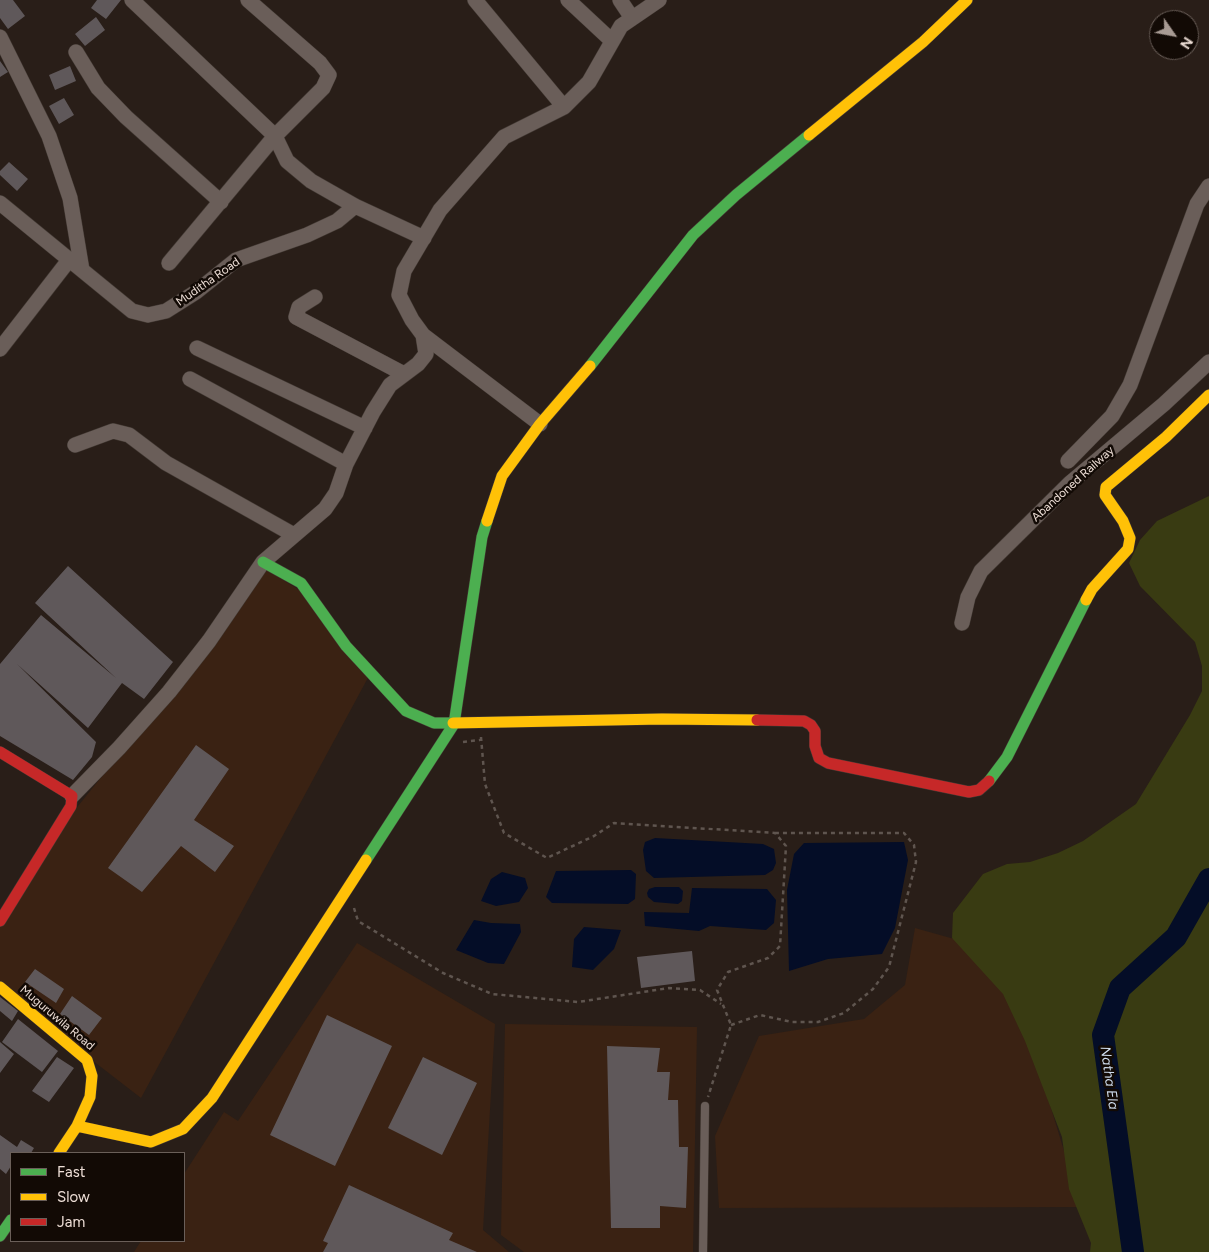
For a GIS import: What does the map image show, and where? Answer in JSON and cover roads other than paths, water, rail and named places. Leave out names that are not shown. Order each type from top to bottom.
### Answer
[{"type":"street","points":[[132,0],[275,136],[287,161],[311,181],[355,206],[424,238]]},
{"type":"street","points":[[169,263],[275,136],[323,88],[329,75],[320,63],[248,0]]},
{"type":"street","points":[[476,0],[564,107]]},
{"type":"street","points":[[568,0],[612,41]]},
{"type":"street","points":[[620,0],[632,18]]},
{"type":"street","points":[[540,424],[423,335],[412,320],[399,295],[404,271],[440,210],[504,137],[564,107],[589,82],[621,26],[659,0]]},
{"type":"street","points":[[78,1126],[151,1142],[183,1129],[212,1098],[454,724],[482,537],[502,476],[540,424],[591,365],[693,235],[736,195],[923,42],[967,0]]},
{"type":"street","points":[[0,37],[49,136],[70,198],[82,270]]},
{"type":"street","points":[[76,52],[98,88],[126,118],[221,202]]},
{"type":"street","points":[[1068,461],[1112,416],[1130,385],[1197,204],[1209,186]]},
{"type":"street","name":"Muditha Road","points":[[0,203],[132,311],[148,316],[166,311],[196,292],[236,260],[307,235],[337,221],[355,206]]},
{"type":"street","points":[[0,349],[69,260]]},
{"type":"street","points":[[316,297],[298,308],[296,317],[404,374]]},
{"type":"street","points":[[0,921],[71,806],[72,796],[119,748],[169,692],[209,641],[263,562],[325,509],[336,493],[346,464],[365,428],[390,386],[418,364],[426,354],[423,335]]},
{"type":"street","points":[[197,348],[365,428]]},
{"type":"street","name":"Abandoned Railway","points":[[962,623],[968,598],[981,572],[1070,483],[1164,404],[1209,362]]},
{"type":"street","points":[[190,379],[346,464]]},
{"type":"street","points":[[263,562],[301,583],[346,646],[406,710],[434,722],[454,724],[662,719],[804,721],[811,725],[815,731],[815,746],[819,758],[828,763],[970,792],[979,790],[989,781],[1007,756],[1092,589],[1128,549],[1130,538],[1123,521],[1105,495],[1106,487],[1166,437],[1209,395]]},
{"type":"street","points":[[75,445],[113,431],[129,435],[166,463],[294,535]]},
{"type":"street","points":[[0,752],[72,796]]},
{"type":"street","name":"Muguruwila Road","points":[[0,987],[87,1060],[92,1076],[90,1097],[78,1126],[59,1152]]},
{"type":"street","points":[[0,1236],[10,1221]]},
{"type":"lane","points":[[703,1252],[705,1106]]},
{"type":"water","points":[[655,838],[763,844],[774,849],[776,863],[773,870],[765,875],[654,878],[646,871],[643,850],[645,842]]},
{"type":"water","points":[[904,842],[908,860],[895,928],[882,954],[828,959],[789,971],[787,890],[794,854],[804,843]]},
{"type":"water","points":[[631,870],[636,874],[635,899],[628,904],[552,903],[546,897],[556,871]]},
{"type":"water","points":[[502,872],[525,878],[528,888],[519,902],[496,906],[481,901],[491,879]]},
{"type":"water","points":[[655,887],[679,887],[683,891],[682,901],[678,904],[654,902],[648,897],[647,893],[649,889]]},
{"type":"water","points":[[692,888],[767,889],[776,900],[774,923],[766,930],[710,926],[699,931],[645,926],[644,912],[689,913]]},
{"type":"water","points":[[474,920],[491,923],[520,924],[521,932],[504,964],[488,963],[456,950]]},
{"type":"water","points":[[584,927],[621,930],[614,949],[593,970],[572,967],[574,939]]},
{"type":"waterway","name":"Natha Ela","points":[[1133,1252],[1103,1035],[1120,988],[1176,937],[1209,879]]}]
